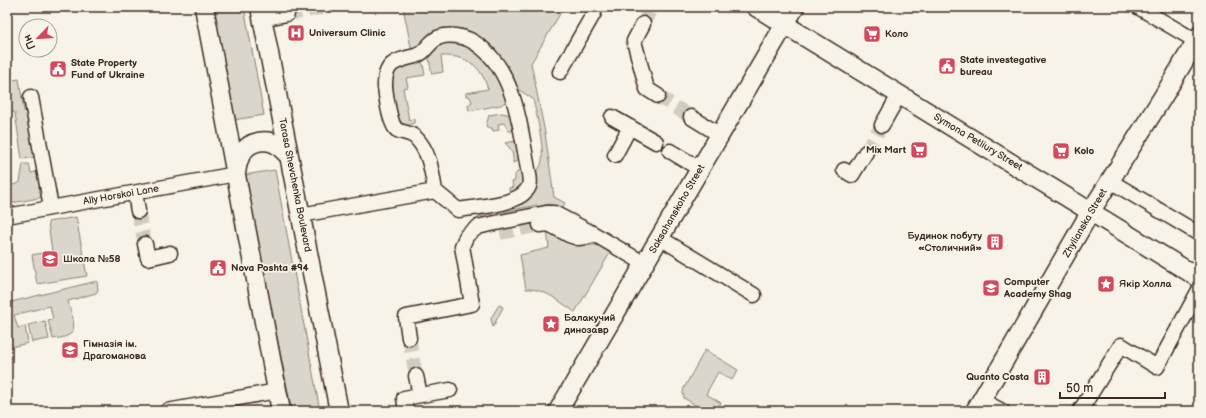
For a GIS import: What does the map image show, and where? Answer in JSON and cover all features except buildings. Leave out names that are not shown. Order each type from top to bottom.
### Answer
[{"type":"main road","points":[[204,7],[281,411]]},
{"type":"main road","name":"Symona Petliury Street","points":[[756,7],[1199,278]]},
{"type":"main road","name":"Saksahanskoho Street","points":[[558,411],[795,7]]},
{"type":"main road","name":"Tarasa Shevchenka Boulevard","points":[[261,13],[339,411]]},
{"type":"main road","name":"Zhylianska Street","points":[[978,405],[1091,211],[1197,42]]},
{"type":"main road","points":[[236,174],[242,152],[248,145],[267,142],[276,144],[289,156]]},
{"type":"street","points":[[1138,7],[1197,42]]},
{"type":"street","points":[[261,13],[287,14]]},
{"type":"street","points":[[560,72],[594,13]]},
{"type":"street","points":[[643,24],[634,41],[647,89],[658,96]]},
{"type":"street","points":[[301,215],[435,191],[458,210],[512,201],[527,191],[530,184],[529,174],[513,96],[497,64],[488,52],[466,38],[452,36],[441,37],[432,41],[426,50],[419,55],[397,60],[390,66],[386,75],[385,86],[392,122],[396,128],[404,133],[416,136],[425,150],[432,167],[435,191]]},
{"type":"street","points":[[882,125],[899,94]]},
{"type":"street","points":[[31,97],[51,207]]},
{"type":"street","points":[[612,117],[656,142]]},
{"type":"street","points":[[691,117],[720,135]]},
{"type":"street","points":[[615,155],[630,127]]},
{"type":"street","points":[[670,151],[700,169]]},
{"type":"street","points":[[844,170],[852,175],[866,152]]},
{"type":"street","name":"Ally Horskoi Lane","points":[[7,216],[236,174]]},
{"type":"street","points":[[1110,181],[1199,234]]},
{"type":"street","points":[[135,193],[138,211]]},
{"type":"street","points":[[410,338],[406,317],[472,304],[462,246],[467,235],[478,227],[546,213],[554,213],[594,234],[645,264]]},
{"type":"street","points":[[540,225],[549,224],[569,236],[578,238],[587,237],[594,234]]},
{"type":"street","points":[[660,238],[754,295]]},
{"type":"street","points":[[145,244],[148,258],[170,253]]},
{"type":"street","points":[[1080,411],[1121,345],[1157,366],[1199,290]]},
{"type":"street","points":[[416,376],[420,395]]},
{"type":"street","points":[[406,411],[404,398],[450,390]]},
{"type":"street","points":[[167,411],[189,409],[277,391]]},
{"type":"street","points":[[978,405],[1002,411]]},
{"type":"shaded area","points":[[212,7],[244,7],[264,115],[234,120]]},
{"type":"shaded area","points":[[403,7],[564,7],[531,63],[545,133],[554,197],[565,203],[561,211],[550,204],[537,207],[537,205],[478,217],[477,214],[512,205],[533,173],[540,168],[542,161],[542,144],[533,99],[519,90],[510,78],[468,35],[412,52]]},
{"type":"shaded area","points":[[442,41],[465,43],[493,64],[507,99],[505,102],[501,105],[469,111],[468,105],[472,102],[469,96],[466,96],[466,93],[488,89],[485,81],[477,68],[471,63],[458,57],[441,56],[443,72],[432,74],[429,58],[433,49]]},
{"type":"shaded area","points":[[418,61],[423,64],[425,75],[406,78],[408,87],[403,88],[409,120],[414,119],[414,123],[407,126],[400,120],[396,110],[393,74],[394,69]]},
{"type":"shaded area","points":[[19,79],[24,111],[28,110],[37,157],[22,159],[15,113],[9,110],[7,97],[7,81]]},
{"type":"shaded area","points":[[502,113],[511,115],[515,128],[512,131],[509,131],[504,123],[498,124],[499,130],[493,131],[492,128],[486,126],[489,115]]},
{"type":"shaded area","points":[[516,141],[519,144],[521,160],[513,163],[512,152],[505,143]]},
{"type":"shaded area","points":[[23,164],[29,164],[31,173],[39,171],[44,197],[7,204],[7,186],[20,182]]},
{"type":"shaded area","points":[[275,170],[320,411],[292,411],[244,175]]},
{"type":"shaded area","points":[[519,170],[521,170],[525,185],[510,197],[509,188],[513,187],[512,182],[515,181],[515,175]]},
{"type":"shaded area","points":[[76,217],[87,276],[37,284],[32,255],[52,251],[48,222]]},
{"type":"shaded area","points":[[547,230],[580,245],[598,245],[610,253],[575,312],[545,293],[533,289],[526,289],[520,255],[549,248]]},
{"type":"shaded area","points":[[97,281],[98,290],[96,293],[68,301],[74,324],[72,332],[69,335],[53,339],[48,320],[53,319],[50,306],[14,315],[18,328],[25,326],[28,343],[7,348],[7,303]]},
{"type":"shaded area","points":[[499,305],[503,307],[493,327],[491,318]]},
{"type":"shaded area","points":[[45,321],[49,339],[32,342],[28,325]]},
{"type":"shaded area","points":[[705,350],[738,370],[732,380],[718,372],[706,394],[721,403],[715,411],[705,411],[684,398],[683,393],[684,388]]},
{"type":"tunnel","points":[[287,14],[326,7]]},
{"type":"tunnel","points":[[643,24],[652,7]]},
{"type":"tunnel","points":[[658,96],[691,117]]},
{"type":"tunnel","points":[[866,152],[882,125]]},
{"type":"tunnel","points":[[138,211],[145,244]]},
{"type":"tunnel","points":[[500,233],[540,225]]},
{"type":"tunnel","points":[[409,338],[416,376]]},
{"type":"place","name":"Universum Clinic","points":[[296,33]]},
{"type":"place","name":"Коло","points":[[872,34]]},
{"type":"place","name":"State investegative bureau","points":[[947,66]]},
{"type":"place","name":"State Property Fund of Ukraine","points":[[58,69]]},
{"type":"place","name":"Mix Mart","points":[[919,150]]},
{"type":"place","name":"Kolo","points":[[1061,151]]},
{"type":"place","name":"Будинок побуту «Столичний»","points":[[995,242]]},
{"type":"place","name":"Школа №58","points":[[50,259]]},
{"type":"place","name":"Nova Poshta #94","points":[[218,268]]},
{"type":"place","name":"Якір Холла","points":[[1106,284]]},
{"type":"place","name":"Computer Academy Shag","points":[[991,288]]},
{"type":"place","name":"Балакучий динозавр","points":[[551,324]]},
{"type":"place","name":"Гімназія ім. Драгоманова","points":[[70,350]]},
{"type":"place","name":"Quanto Costa","points":[[1042,377]]}]
